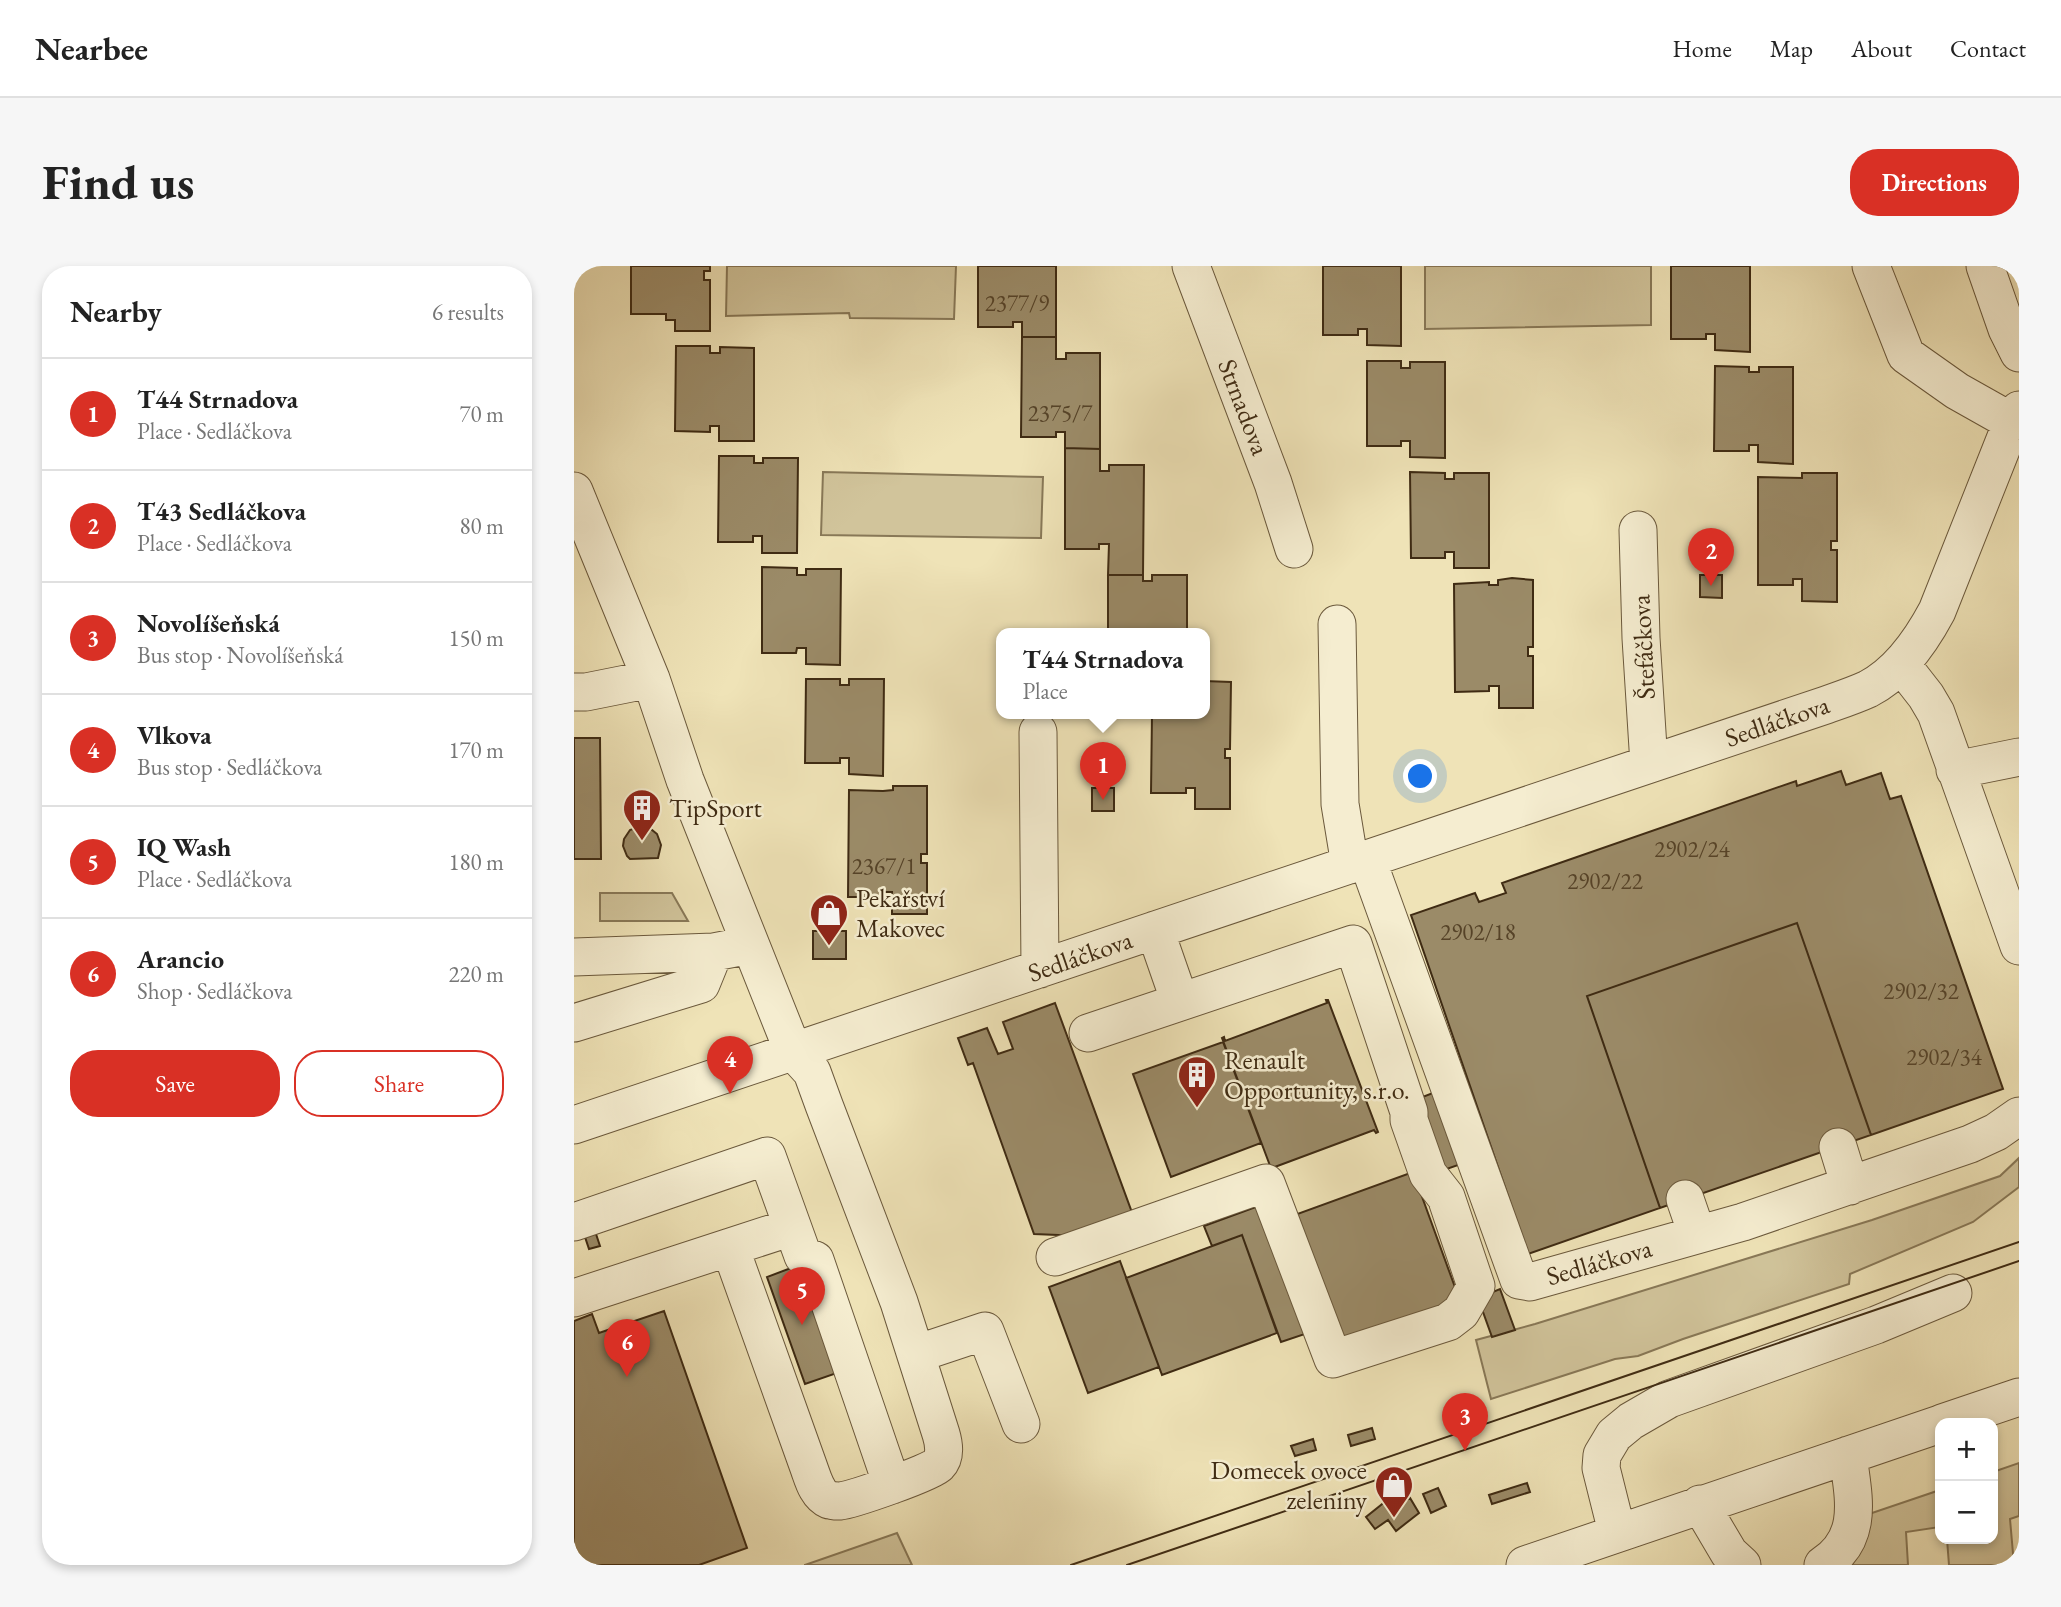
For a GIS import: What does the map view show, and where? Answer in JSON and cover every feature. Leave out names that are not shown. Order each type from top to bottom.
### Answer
[{"type":"street","name":"Strnadova","points":[[1191,266],[1273,482],[1294,549]]},
{"type":"street","points":[[1871,266],[1906,355],[1958,391],[2015,416]]},
{"type":"street","points":[[1985,266],[2007,329],[2019,353]]},
{"type":"street","name":"Sedláčkova","points":[[574,1125],[1868,689],[1901,664],[1917,645],[1937,611],[2015,416]]},
{"type":"street","points":[[574,493],[651,679],[685,780],[750,945],[793,1051],[811,1072],[899,1302],[941,1434],[942,1461],[936,1468],[838,1502],[826,1499],[817,1488],[730,1247]]},
{"type":"street","name":"Štefáčkova","points":[[1638,530],[1649,764]]},
{"type":"street","points":[[1337,624],[1339,804],[1358,862]]},
{"type":"street","points":[[1901,664],[1936,713],[2019,946]]},
{"type":"street","points":[[574,692],[651,679]]},
{"type":"street","points":[[1038,732],[1040,969]]},
{"type":"street","points":[[1955,770],[2019,757]]},
{"type":"street","name":"Sedláčkova","points":[[1358,862],[1519,1280],[1530,1282],[1743,1222],[1970,1144],[1996,1132],[2019,1116]]},
{"type":"street","points":[[1155,930],[1180,1002]]},
{"type":"street","points":[[1055,1257],[1266,1183],[1333,1359],[1448,1322],[1461,1312],[1476,1286],[1446,1197],[1429,1174],[1409,1120],[1409,1112],[1353,944],[1088,1033]]},
{"type":"street","points":[[574,957],[714,952],[750,945]]},
{"type":"street","points":[[574,1023],[701,984],[714,952]]},
{"type":"street","points":[[1838,1147],[1850,1186]]},
{"type":"street","points":[[574,1222],[766,1156],[892,1485]]},
{"type":"street","points":[[1685,1199],[1697,1234]]},
{"type":"street","points":[[574,1298],[730,1247],[803,1248]]},
{"type":"street","points":[[1617,1532],[1601,1468],[1602,1455],[1614,1435],[1631,1421],[1669,1399],[1876,1325],[1952,1293]]},
{"type":"street","points":[[916,1354],[985,1331],[1021,1424]]},
{"type":"street","points":[[1958,1418],[2019,1397]]},
{"type":"street","points":[[1525,1565],[1935,1426]]},
{"type":"street","points":[[1823,1565],[1834,1558],[1844,1546],[1853,1525],[1848,1455]]},
{"type":"street","points":[[1700,1504],[1729,1553],[1742,1565]]},
{"type":"shaded area","points":[[727,266],[956,266],[954,319],[850,318],[849,313],[726,316]]},
{"type":"shaded area","points":[[1425,266],[1651,266],[1651,325],[1425,329]]},
{"type":"shaded area","points":[[823,472],[1043,477],[1041,538],[821,535]]},
{"type":"shaded area","points":[[600,893],[672,893],[688,921],[600,921]]},
{"type":"shaded area","points":[[2019,1158],[2019,1187],[1973,1222],[1850,1274],[1849,1284],[1638,1356],[1615,1359],[1491,1399],[1476,1340],[1872,1220],[2000,1176]]},
{"type":"shaded area","points":[[2019,1463],[2019,1516],[2010,1519],[2014,1565],[1949,1565],[1947,1544],[1998,1544],[1998,1470]]},
{"type":"shaded area","points":[[1935,1492],[1935,1528],[1906,1532],[1908,1565],[1846,1565],[1863,1516]]},
{"type":"shaded area","points":[[897,1533],[912,1565],[805,1565]]},
{"type":"building","points":[[631,266],[710,266],[710,271],[704,271],[704,280],[710,280],[710,331],[675,331],[675,320],[666,320],[666,314],[631,314]]},
{"type":"building","points":[[978,266],[1056,266],[1056,337],[1022,337],[1022,322],[1013,322],[1013,327],[978,327]]},
{"type":"building","points":[[1323,266],[1401,266],[1401,346],[1367,345],[1367,329],[1358,329],[1358,335],[1323,335]]},
{"type":"building","points":[[1671,266],[1750,266],[1750,352],[1715,350],[1715,334],[1706,334],[1706,339],[1671,339]]},
{"type":"building","points":[[1022,337],[1056,337],[1056,359],[1066,359],[1066,353],[1100,353],[1100,449],[1065,448],[1065,432],[1056,432],[1056,437],[1021,437]]},
{"type":"building","points":[[676,346],[710,346],[710,353],[720,353],[720,347],[754,348],[754,441],[719,441],[719,426],[710,426],[710,432],[675,431]]},
{"type":"building","points":[[1367,361],[1401,361],[1401,368],[1410,368],[1410,362],[1445,362],[1445,458],[1410,457],[1410,441],[1401,441],[1401,446],[1367,446]]},
{"type":"building","points":[[1715,366],[1749,367],[1749,372],[1759,372],[1759,367],[1793,367],[1793,464],[1758,462],[1758,445],[1749,445],[1749,451],[1714,451]]},
{"type":"building","points":[[1065,448],[1100,449],[1100,471],[1109,471],[1109,465],[1144,465],[1143,575],[1108,575],[1109,544],[1099,544],[1099,549],[1065,549]]},
{"type":"building","points":[[719,456],[754,456],[754,463],[763,463],[763,458],[798,458],[797,553],[762,553],[762,536],[753,536],[753,542],[718,542]]},
{"type":"building","points":[[1410,472],[1445,473],[1445,479],[1454,479],[1454,473],[1489,473],[1489,568],[1454,568],[1454,552],[1445,552],[1445,558],[1411,558]]},
{"type":"building","points":[[1802,473],[1837,473],[1837,541],[1831,541],[1831,550],[1837,550],[1837,602],[1802,601],[1802,579],[1793,579],[1793,585],[1758,585],[1758,477],[1802,478]]},
{"type":"building","points":[[762,567],[797,568],[797,575],[806,575],[806,569],[841,569],[840,665],[806,664],[806,648],[797,648],[796,653],[762,653]]},
{"type":"building","points":[[1108,575],[1143,575],[1143,581],[1152,581],[1152,575],[1187,575],[1187,628],[1108,628]]},
{"type":"building","points":[[1700,575],[1722,575],[1722,598],[1700,597]]},
{"type":"building","points":[[1498,580],[1533,580],[1533,647],[1528,647],[1528,656],[1533,656],[1533,708],[1499,708],[1499,686],[1489,686],[1489,691],[1455,692],[1454,584],[1489,582],[1489,585],[1498,585]]},
{"type":"building","points":[[806,679],[840,679],[840,685],[849,685],[849,679],[884,679],[883,776],[849,774],[849,758],[840,758],[840,763],[805,763]]},
{"type":"building","points":[[1210,681],[1231,682],[1230,749],[1225,749],[1225,758],[1230,758],[1230,809],[1195,809],[1195,788],[1186,788],[1186,793],[1151,793],[1152,719],[1210,719]]},
{"type":"building","points":[[574,738],[600,738],[601,859],[574,859]]},
{"type":"building","points":[[1841,771],[1846,785],[1881,773],[1890,799],[1901,796],[2003,1089],[1871,1135],[1797,923],[1587,996],[1660,1208],[1528,1254],[1411,915],[1475,893],[1479,902],[1506,893],[1502,883],[1796,781],[1797,786]]},
{"type":"building","points":[[893,786],[927,786],[927,854],[921,854],[921,863],[927,863],[927,914],[892,914],[892,892],[883,892],[883,897],[848,897],[849,790],[883,791],[893,790]]},
{"type":"building","points":[[1092,788],[1114,788],[1114,811],[1092,811]]},
{"type":"building","name":"TipSport","points":[[638,827],[657,834],[661,845],[658,858],[630,859],[627,856],[623,846],[624,839],[630,830]]},
{"type":"building","points":[[1797,923],[1871,1135],[1660,1208],[1587,996]]},
{"type":"building","points":[[813,931],[846,931],[846,959],[813,959]]},
{"type":"building","points":[[1326,1000],[1378,1132],[1374,1130],[1272,1168],[1272,1171],[1222,1038],[1224,1037],[1225,1041],[1327,1003]]},
{"type":"building","points":[[1055,1003],[1134,1218],[1083,1236],[1034,1234],[973,1063],[968,1065],[958,1038],[987,1028],[998,1054],[1013,1049],[1003,1022]]},
{"type":"building","name":"Renault Opportunity, s.r.o.","points":[[1223,1042],[1261,1143],[1171,1177],[1133,1074]]},
{"type":"building","points":[[1438,1091],[1464,1163],[1438,1172],[1412,1101]]},
{"type":"building","points":[[1413,1172],[1460,1301],[1335,1344],[1289,1217]]},
{"type":"building","points":[[1261,1205],[1308,1333],[1281,1342],[1242,1235],[1212,1246],[1204,1226]]},
{"type":"building","points":[[593,1225],[600,1246],[589,1249],[582,1228]]},
{"type":"building","points":[[1242,1235],[1277,1333],[1162,1375],[1126,1278]]},
{"type":"building","points":[[1120,1261],[1159,1367],[1088,1393],[1049,1287]]},
{"type":"building","points":[[799,1265],[837,1373],[805,1384],[767,1277]]},
{"type":"building","points":[[1500,1289],[1515,1330],[1492,1337],[1478,1298]]},
{"type":"building","points":[[664,1311],[747,1548],[699,1565],[574,1565],[574,1321],[592,1314],[599,1333]]},
{"type":"building","points":[[1372,1428],[1375,1439],[1351,1446],[1348,1435]]},
{"type":"building","points":[[1313,1439],[1316,1450],[1295,1456],[1291,1446]]},
{"type":"building","points":[[1527,1483],[1530,1492],[1492,1504],[1489,1495]]},
{"type":"building","points":[[1438,1488],[1446,1506],[1431,1513],[1423,1494]]},
{"type":"building","points":[[1391,1497],[1397,1506],[1410,1498],[1419,1513],[1396,1531],[1388,1520],[1375,1529],[1366,1517]]},
{"type":"tram line","points":[[1071,1565],[2019,1242]]},
{"type":"tram line","points":[[1127,1565],[2019,1261]]},
{"type":"place","name":"T43 Sedláčkova","points":[[1711,586]]},
{"type":"place","name":"T44 Strnadova","points":[[1103,800]]},
{"type":"place","name":"TipSport","points":[[642,842]]},
{"type":"place","name":"Pekařství Makovec","points":[[829,947]]},
{"type":"place","name":"Vlkova","points":[[730,1094]]},
{"type":"place","name":"Renault Opportunity, s.r.o.","points":[[1197,1109]]},
{"type":"place","name":"IQ Wash","points":[[802,1325]]},
{"type":"place","name":"Arancio","points":[[627,1377]]},
{"type":"place","name":"Novolíšeňská","points":[[1465,1451]]},
{"type":"place","name":"Domecek ovoce zeleniny","points":[[1394,1519]]}]
